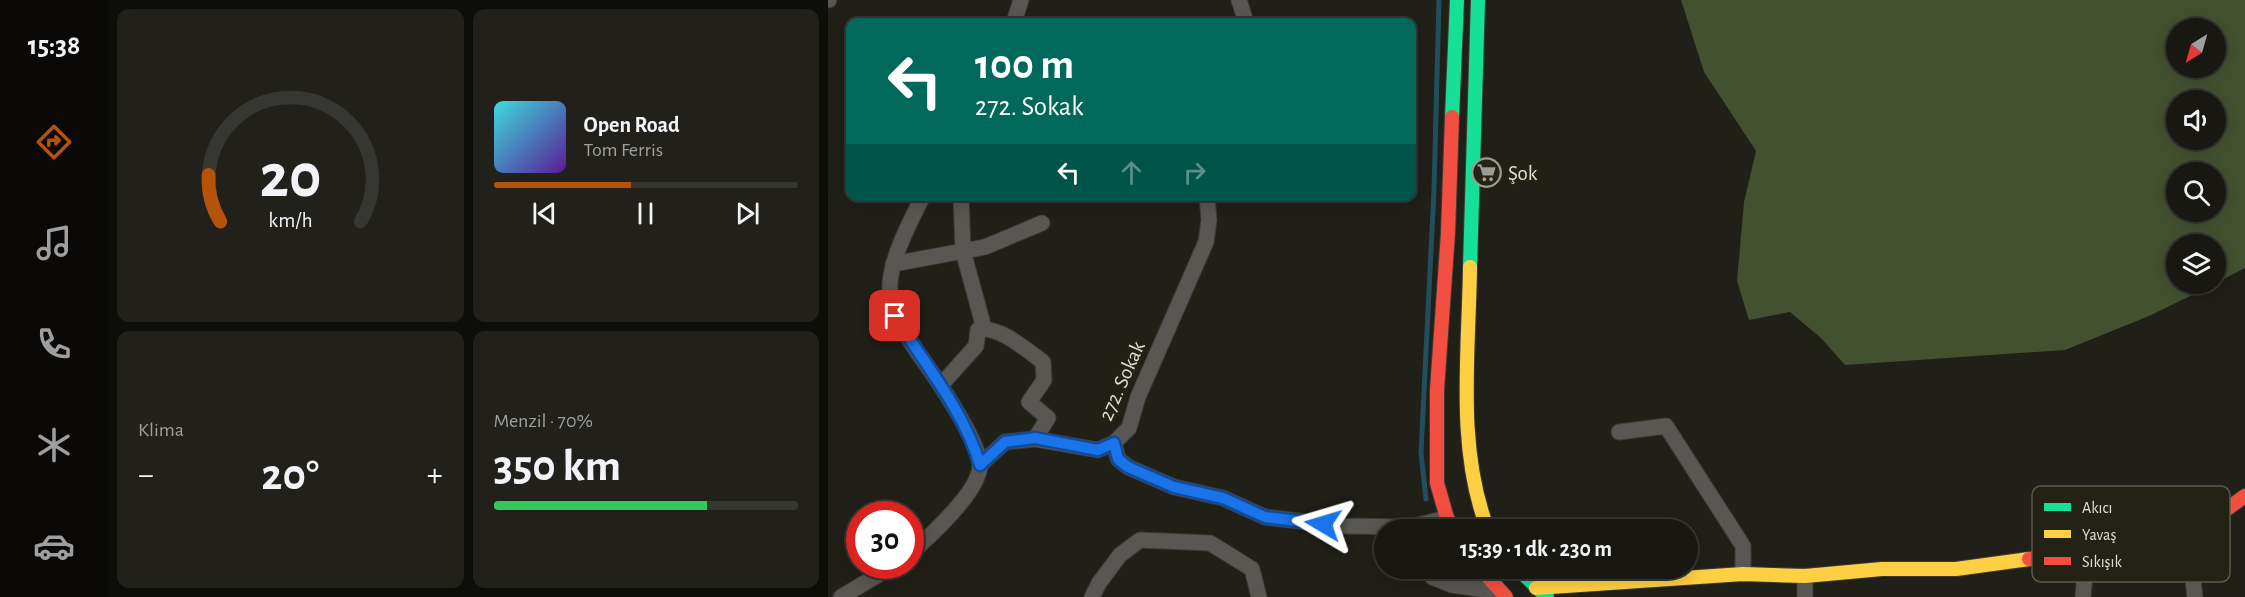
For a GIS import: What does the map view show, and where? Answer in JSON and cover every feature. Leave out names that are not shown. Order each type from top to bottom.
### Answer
[{"type":"street","points":[[1015,18],[1021,0]]},
{"type":"street","points":[[1239,0],[1245,18]]},
{"type":"street","points":[[1448,519],[1437,483],[1437,390],[1448,222],[1457,0]]},
{"type":"street","points":[[1478,0],[1468,399],[1470,462],[1484,519]]},
{"type":"street","points":[[921,201],[893,264],[890,290],[895,316],[941,386],[974,443],[980,465],[976,479],[964,499],[942,525],[924,541]]},
{"type":"street","points":[[961,201],[963,251],[984,328]]},
{"type":"street","name":"272. Sokak","points":[[980,465],[1005,442],[1035,438],[1098,450],[1114,443],[1129,428],[1138,397],[1206,242],[1209,220],[1208,201]]},
{"type":"street","points":[[893,264],[985,247],[1042,223]]},
{"type":"street","points":[[941,386],[976,346],[978,330],[984,328],[1014,340],[1043,362],[1044,380],[1029,402],[1048,418],[1035,438]]},
{"type":"street","points":[[1619,432],[1666,426],[1743,546],[1743,574]]},
{"type":"street","points":[[1114,443],[1118,459],[1128,467],[1174,487],[1223,498],[1265,517],[1342,526],[1374,526]]},
{"type":"street","points":[[2230,507],[2245,496]]},
{"type":"street","points":[[1092,597],[1098,583],[1120,555],[1140,540],[1210,543],[1252,569],[1259,597]]},
{"type":"street","points":[[1536,588],[1743,574],[1805,576],[1882,569],[1956,569],[2032,559]]},
{"type":"street","points":[[1805,576],[1805,597]]},
{"type":"street","points":[[841,597],[871,579]]},
{"type":"street","points":[[1437,579],[1452,585],[1503,595]]},
{"type":"street","points":[[1489,579],[1503,595]]},
{"type":"street","points":[[1528,579],[1548,597]]},
{"type":"street","points":[[2083,597],[2084,582]]},
{"type":"street","points":[[2193,582],[2195,597]]},
{"type":"green space","points":[[1681,0],[2245,0],[2245,268],[2226,278],[2226,234],[2166,234],[2166,294],[2194,294],[2149,316],[2065,350],[1845,365],[1821,338],[1790,312],[1749,320],[1737,281],[1744,202],[1756,151],[1704,72]]},
{"type":"waterway","points":[[1426,499],[1421,453],[1434,190],[1439,0]]},
{"type":"traffic: fast","points":[[1452,117],[1457,0]]},
{"type":"traffic: fast","points":[[1470,267],[1478,0]]},
{"type":"traffic: fast","points":[[1528,579],[1547,597]]},
{"type":"traffic: slow","points":[[1470,267],[1467,366],[1468,433],[1478,499],[1484,519]]},
{"type":"traffic: slow","points":[[1536,588],[1743,574],[1805,576],[1882,569],[1956,569],[2029,559]]},
{"type":"traffic: jam","points":[[1448,519],[1437,483],[1437,390],[1448,233],[1452,117]]},
{"type":"traffic: jam","points":[[2230,507],[2245,496]]},
{"type":"traffic: jam","points":[[1490,579],[1506,597]]},
{"type":"place","name":"Şok","points":[[1487,173]]},
{"type":"route","points":[[895,316],[941,386],[974,443],[980,465],[1005,442],[1035,438],[1070,447],[1098,450],[1114,443],[1118,459],[1128,467],[1174,487],[1223,498],[1265,517],[1323,524]]}]
